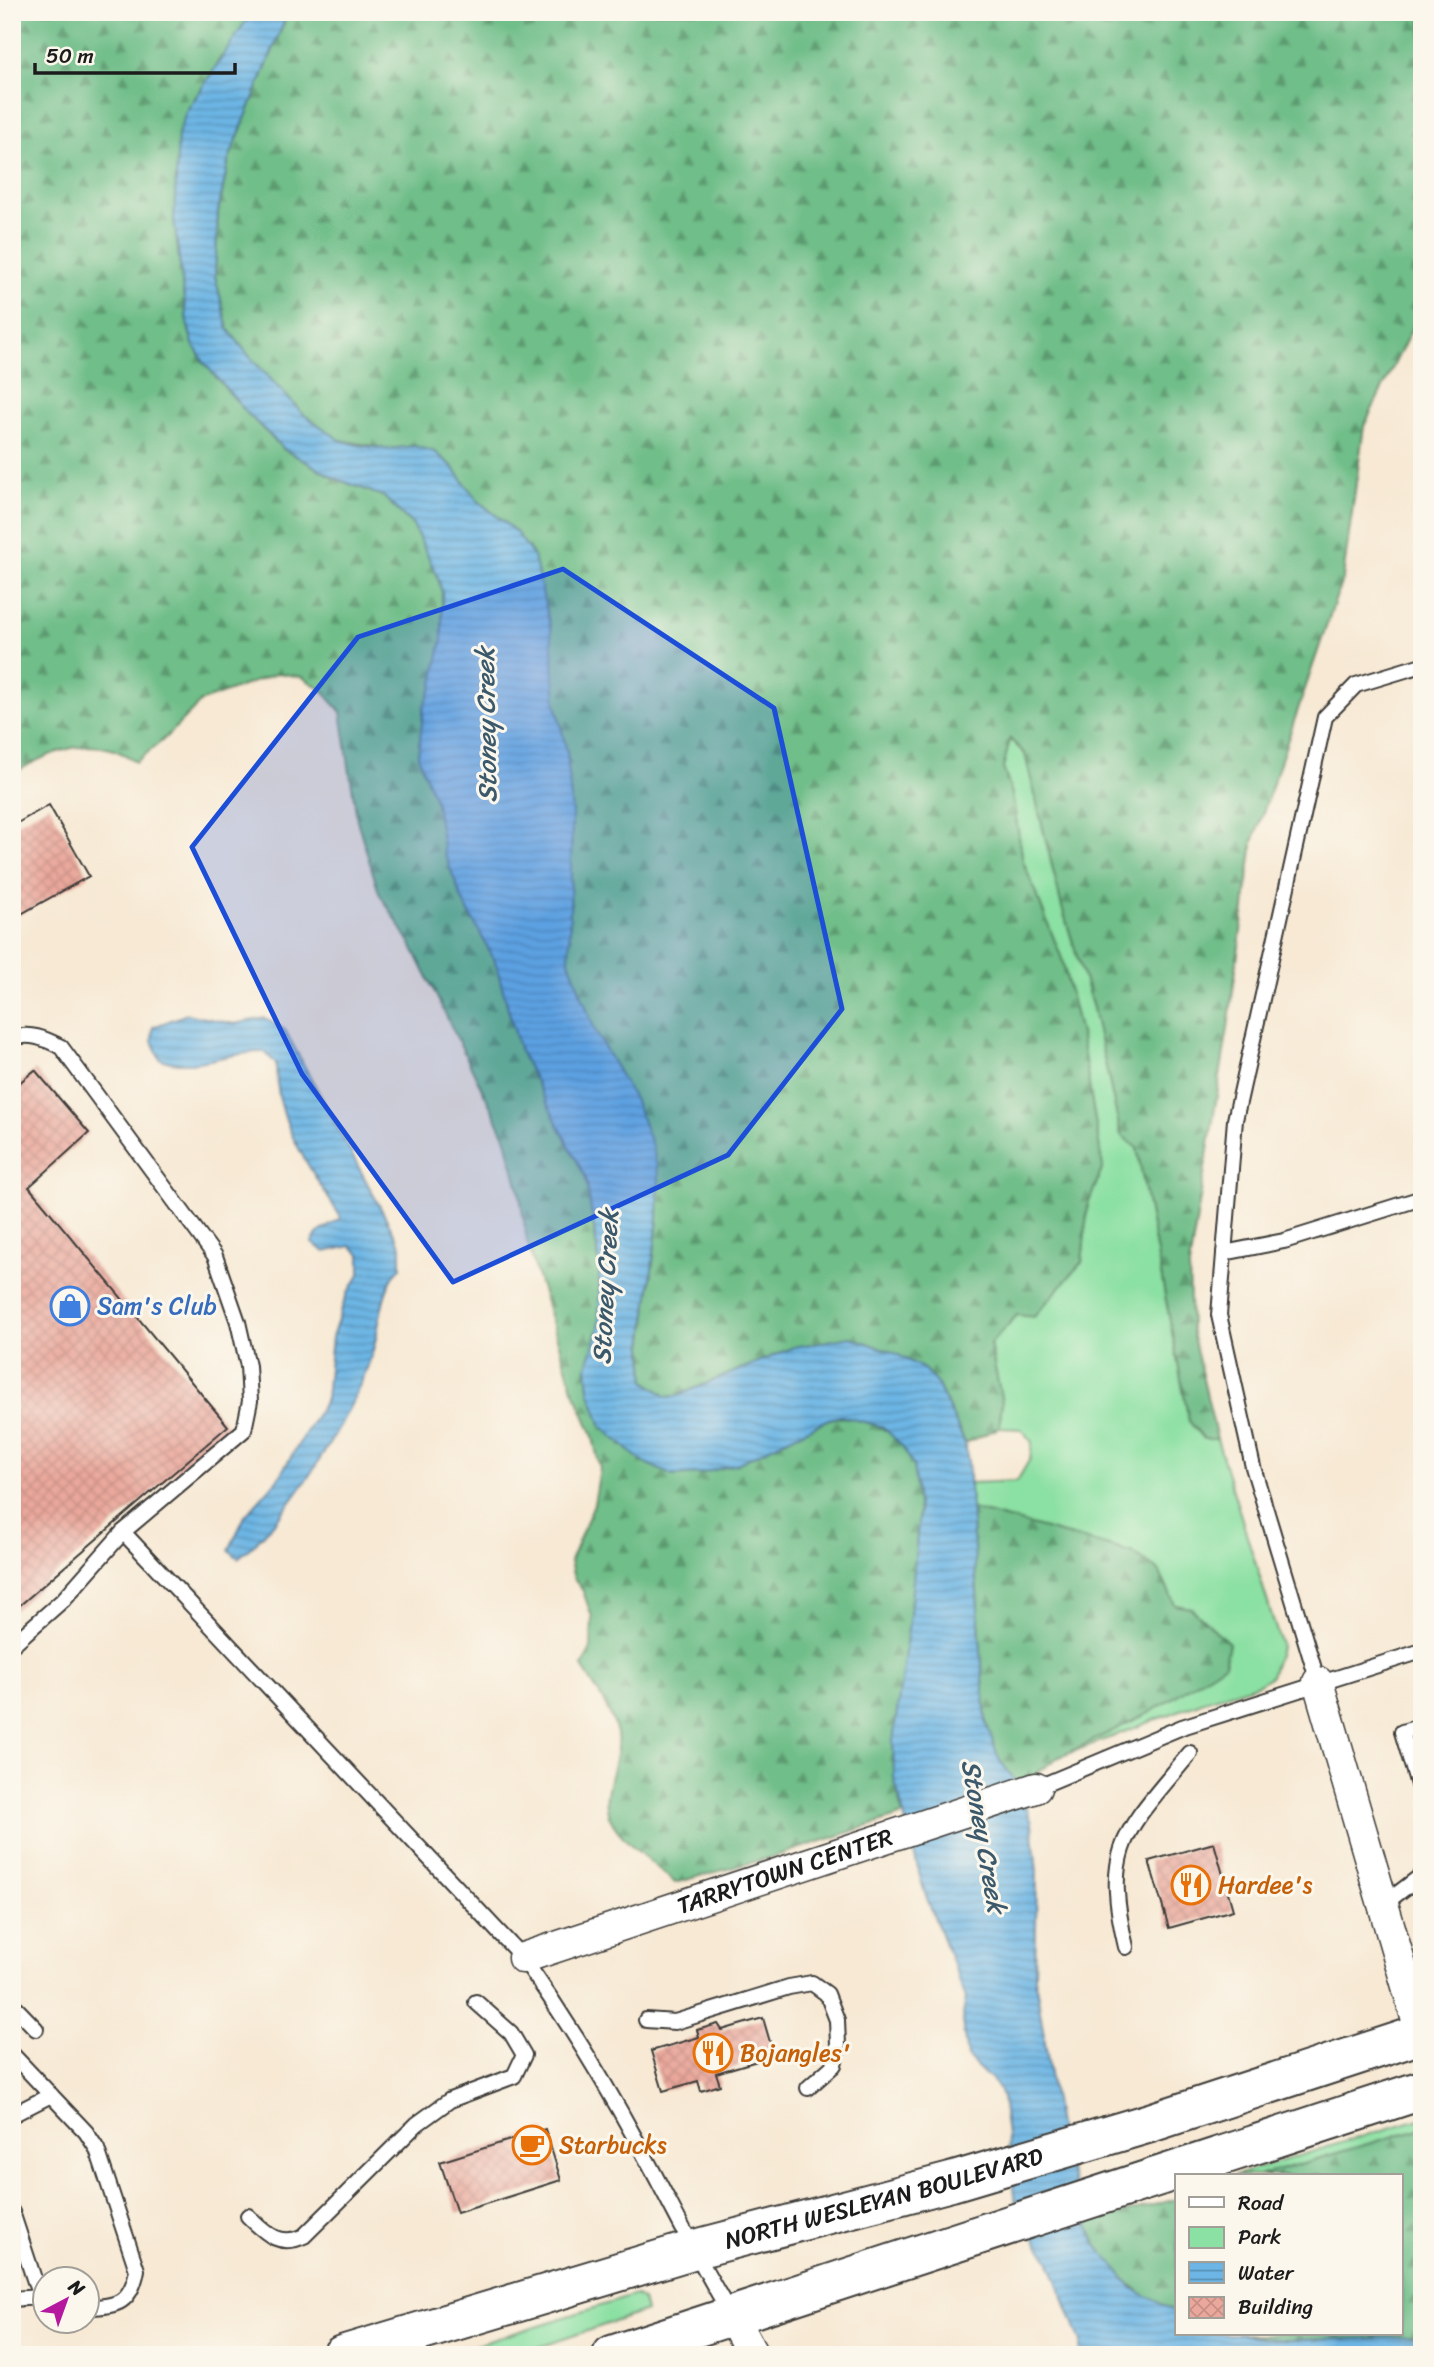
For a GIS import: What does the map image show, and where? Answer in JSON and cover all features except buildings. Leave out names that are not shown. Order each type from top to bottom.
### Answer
[{"type":"highway","name":"NORTH WESLEYAN BOULEVARD","points":[[342,2355],[692,2250],[951,2182],[1150,2123],[1422,2034]]},
{"type":"highway","points":[[612,2355],[1422,2090]]},
{"type":"street","points":[[1318,1682],[1422,2034]]},
{"type":"street","name":"TARRYTOWN CENTER","points":[[523,1958],[1036,1788]]},
{"type":"street","points":[[732,2317],[754,2355]]},
{"type":"lane","points":[[1318,1682],[1254,1467],[1219,1315],[1235,1120],[1325,717],[1356,685],[1422,664]]},
{"type":"lane","points":[[12,1039],[17,1036],[40,1037],[61,1047],[215,1256],[238,1322],[248,1366],[250,1401],[244,1430],[123,1532],[63,1600],[12,1645]]},
{"type":"lane","points":[[1224,1253],[1284,1241],[1422,1198]]},
{"type":"lane","points":[[123,1532],[523,1958],[556,2005],[615,2104],[692,2250],[732,2317]]},
{"type":"lane","name":"TARRYTOWN CENTER","points":[[1036,1788],[1182,1727],[1422,1651]]},
{"type":"lane","points":[[1422,1726],[1402,1732],[1422,1798]]},
{"type":"lane","points":[[1126,1947],[1115,1903],[1120,1848],[1138,1816],[1190,1753]]},
{"type":"lane","points":[[1384,1904],[1422,1875]]},
{"type":"lane","points":[[646,2020],[675,2022],[789,1987],[813,1983],[827,1994],[837,2020],[838,2045],[834,2064],[808,2088]]},
{"type":"lane","points":[[248,2216],[271,2238],[290,2242],[304,2236],[417,2124],[450,2100],[514,2076],[524,2055],[511,2033],[476,2002]]},
{"type":"lane","points":[[12,2004],[36,2029]]},
{"type":"lane","points":[[12,2054],[86,2132],[97,2149],[137,2270],[134,2287],[123,2300],[102,2307]]},
{"type":"lane","points":[[12,2115],[51,2095]]},
{"type":"lane","points":[[12,2212],[32,2267]]},
{"type":"lane","points":[[12,2299],[32,2298]]},
{"type":"highlighted area","points":[[563,569],[774,708],[842,1009],[728,1155],[453,1282],[302,1074],[192,847],[358,637]]},
{"type":"green space","points":[[12,12],[252,12],[186,112],[174,218],[187,322],[193,344],[205,364],[247,413],[283,449],[337,479],[383,496],[413,525],[437,575],[442,592],[442,640],[432,689],[424,706],[418,756],[436,803],[444,852],[462,899],[495,961],[520,1051],[586,1178],[599,1261],[599,1328],[587,1366],[589,1390],[829,1419],[855,1418],[880,1427],[892,1435],[909,1455],[915,1472],[919,1512],[899,1801],[903,1815],[769,1858],[675,1883],[631,1845],[610,1818],[607,1799],[616,1755],[617,1734],[607,1709],[582,1667],[591,1648],[592,1617],[583,1591],[574,1579],[570,1561],[594,1504],[600,1469],[592,1433],[573,1389],[527,1242],[519,1189],[505,1136],[411,944],[379,893],[357,820],[341,712],[322,690],[302,677],[278,673],[202,701],[163,740],[136,762],[121,753],[89,746],[58,752],[12,774]]},
{"type":"green space","points":[[288,12],[1422,12],[1422,308],[1364,426],[1343,577],[1253,842],[1228,1028],[1189,1266],[1191,1328],[1217,1439],[1204,1439],[1189,1421],[1137,1148],[1121,1135],[1093,1008],[1062,907],[1025,754],[1010,739],[1003,768],[1012,794],[1023,861],[1062,959],[1081,1038],[1103,1167],[1088,1204],[1082,1262],[1034,1317],[1017,1315],[990,1344],[1002,1402],[999,1428],[965,1443],[938,1385],[794,1347],[677,1396],[667,1397],[645,1381],[643,1347],[658,1218],[635,1101],[595,1031],[569,961],[572,814],[567,752],[516,532],[477,500],[452,466],[414,446],[389,449],[340,440],[303,414],[228,329],[215,276],[218,212],[229,159]]},
{"type":"green space","points":[[1010,739],[1025,754],[1062,907],[1093,1008],[1121,1135],[1137,1148],[1189,1421],[1203,1439],[1217,1439],[1281,1645],[1271,1676],[1259,1684],[1204,1701],[1057,1758],[1151,1712],[1225,1664],[1229,1643],[1191,1608],[1175,1605],[1159,1571],[1131,1552],[971,1509],[970,1483],[1017,1481],[1030,1459],[1032,1442],[1021,1429],[999,1428],[1002,1402],[990,1344],[1017,1315],[1082,1263],[1088,1204],[1103,1167],[1081,1038],[1062,959],[1023,861],[1012,794],[1003,768]]},
{"type":"green space","points":[[971,1509],[1131,1552],[1159,1571],[1175,1605],[1191,1608],[1229,1643],[1225,1664],[1151,1712],[1057,1758],[1019,1786],[999,1760],[986,1722]]},
{"type":"green space","points":[[1422,2118],[1422,2128],[1266,2174],[1240,2174]]},
{"type":"green space","points":[[1422,2128],[1422,2337],[1285,2340],[1254,2336],[1402,2336],[1402,2174],[1266,2174]]},
{"type":"green space","points":[[1175,2200],[1175,2312],[1148,2298],[1122,2277],[1101,2252],[1086,2222]]},
{"type":"green space","points":[[635,2295],[643,2300],[646,2311],[516,2355],[444,2355]]},
{"type":"water","name":"Stoney Creek","points":[[252,12],[288,12],[229,159],[218,212],[215,276],[228,329],[303,414],[340,440],[389,449],[414,446],[435,452],[452,466],[477,500],[516,532],[534,557],[551,630],[556,705],[567,752],[572,814],[569,961],[595,1031],[635,1101],[653,1149],[659,1177],[658,1218],[643,1347],[645,1381],[667,1397],[677,1396],[794,1347],[851,1337],[895,1353],[924,1369],[938,1385],[965,1443],[986,1722],[999,1759],[1019,1786],[1032,1823],[1037,1872],[1035,1978],[1061,2145],[1095,2243],[1133,2288],[1175,2312],[1175,2336],[1254,2336],[1285,2340],[1422,2337],[1422,2355],[1079,2355],[1081,2342],[1049,2260],[1017,2211],[999,2088],[967,2057],[962,2021],[966,1998],[924,1891],[894,1778],[893,1741],[910,1614],[919,1512],[913,1465],[902,1446],[883,1427],[841,1416],[829,1419],[737,1464],[700,1474],[673,1476],[641,1461],[602,1427],[589,1390],[587,1366],[599,1328],[599,1261],[586,1178],[520,1051],[495,961],[462,899],[444,852],[436,803],[418,756],[424,706],[432,689],[442,640],[442,592],[437,575],[413,525],[383,496],[337,479],[284,449],[247,413],[205,364],[193,344],[187,322],[174,218],[178,135],[186,112]]},
{"type":"water","points":[[187,1014],[234,1024],[264,1018],[285,1030],[401,1246],[401,1267],[388,1286],[371,1357],[349,1408],[297,1494],[257,1541],[238,1558],[229,1550],[245,1516],[277,1480],[326,1399],[332,1337],[347,1294],[360,1274],[360,1254],[351,1246],[325,1252],[312,1243],[317,1234],[341,1218],[288,1126],[277,1086],[276,1064],[265,1052],[186,1063],[160,1059],[152,1041],[153,1027]]},
{"type":"place","name":"Sam's Club","points":[[70,1306]]},
{"type":"place","name":"Hardee's","points":[[1191,1885]]},
{"type":"place","name":"Bojangles'","points":[[713,2053]]},
{"type":"place","name":"Starbucks","points":[[532,2145]]}]
